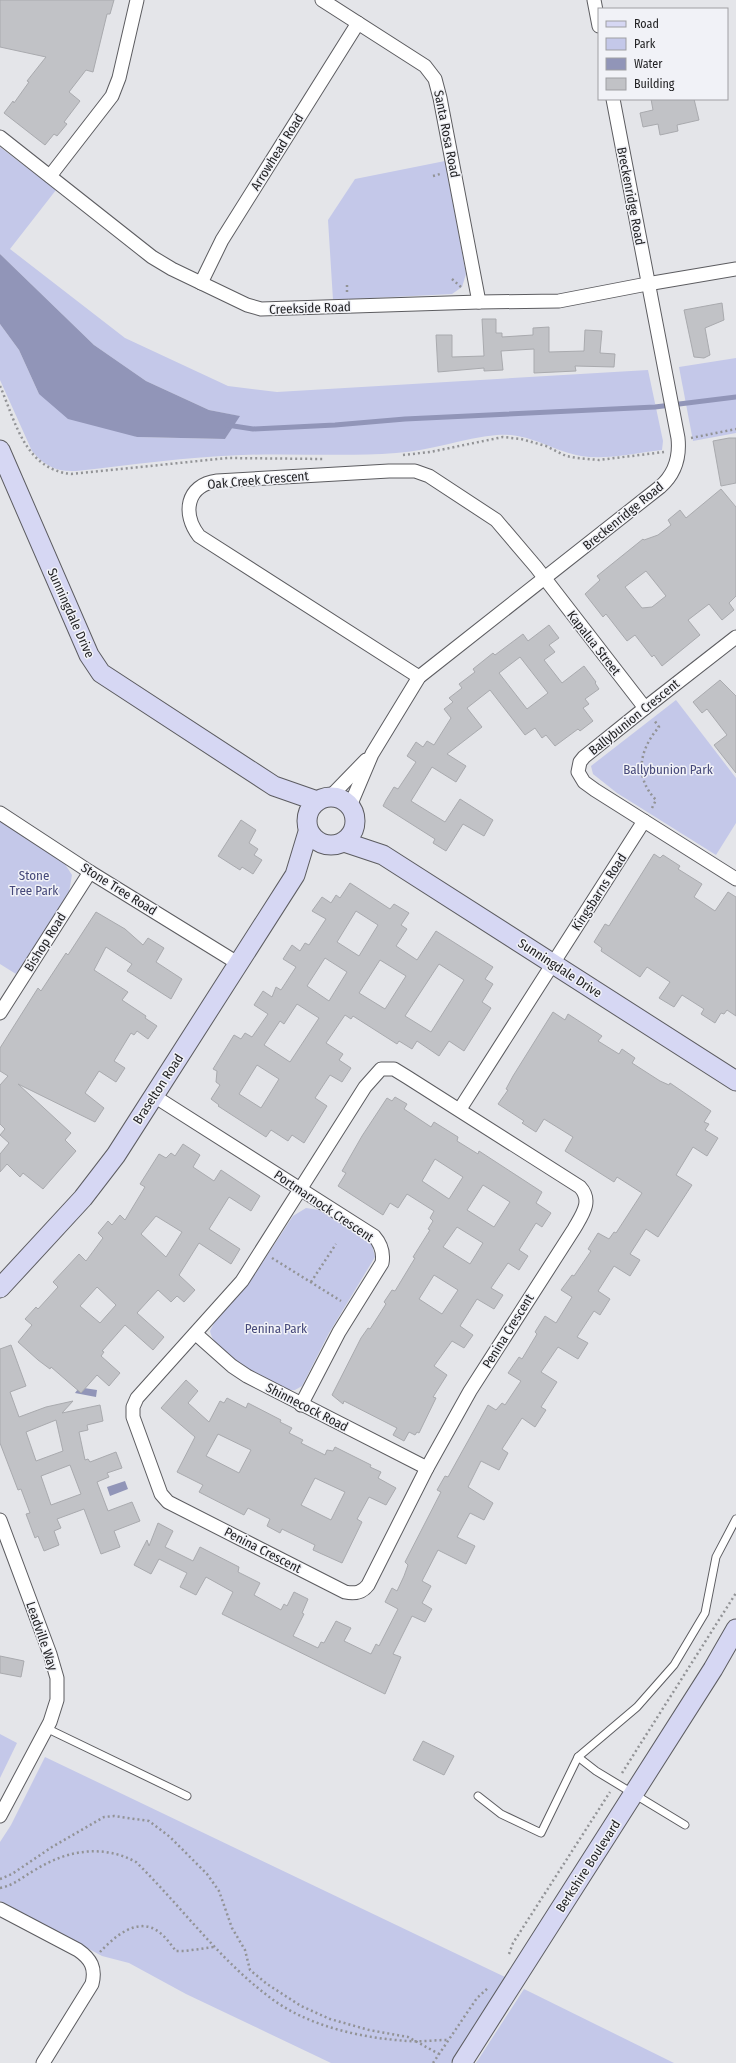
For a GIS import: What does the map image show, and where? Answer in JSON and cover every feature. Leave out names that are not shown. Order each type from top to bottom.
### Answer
[{"type":"street","points":[[50,176],[112,96],[119,78],[137,0]]},
{"type":"street","name":"Santa Rosa Road","points":[[322,0],[425,66],[435,79],[440,98],[479,302]]},
{"type":"street","points":[[594,0],[598,21]]},
{"type":"street","name":"Arrowhead Road","points":[[201,283],[222,240],[358,23]]},
{"type":"street","name":"Breckenridge Road","points":[[352,814],[372,754],[419,677],[664,484],[676,464],[679,445],[647,284],[613,100]]},
{"type":"street","name":"Creekside Road","points":[[0,137],[152,257],[247,305],[269,310],[479,302],[560,301],[736,269]]},
{"type":"street","name":"Sunningdale Drive","points":[[0,450],[89,655],[98,670],[112,682],[274,786],[323,799]]},
{"type":"street","name":"Oak Creek Crescent","points":[[419,677],[199,536],[190,518],[191,497],[198,487],[203,484],[217,481],[414,471],[439,482],[496,520],[544,579]]},
{"type":"street","name":"Kapalua Street","points":[[544,579],[645,708]]},
{"type":"street","name":"Ballybunion Crescent","points":[[735,641],[645,708],[584,757],[580,762],[578,772],[584,782],[736,879]]},
{"type":"street","name":"Breckenridge Road","points":[[323,799],[372,754]]},
{"type":"street","name":"Sunningdale Drive","points":[[274,786],[307,827]]},
{"type":"street","points":[[337,798],[352,814],[354,829],[337,844],[318,842],[307,827],[309,810],[323,799],[337,798]]},
{"type":"street","name":"Stone Tree Road","points":[[0,813],[90,872],[239,964]]},
{"type":"street","name":"Sunningdale Drive","points":[[352,814],[383,855]]},
{"type":"street","name":"Kingsbarns Road","points":[[553,964],[644,821]]},
{"type":"street","name":"Braselton Road","points":[[0,1288],[96,1182],[116,1155],[295,875],[307,827]]},
{"type":"street","name":"Sunningdale Drive","points":[[337,844],[383,855],[736,1081]]},
{"type":"street","name":"Braselton Road","points":[[295,875],[337,844]]},
{"type":"street","name":"Bishop Road","points":[[0,1013],[90,872]]},
{"type":"street","points":[[460,1109],[553,964]]},
{"type":"street","name":"Penina Crescent","points":[[381,1069],[394,1069],[460,1109],[580,1187],[586,1197],[587,1202],[586,1207],[574,1229],[470,1391],[427,1468],[368,1585],[358,1592],[345,1592],[168,1502],[161,1494],[132,1412],[137,1398],[242,1281],[301,1190],[366,1087],[381,1069]]},
{"type":"street","name":"Portmarnock Crescent","points":[[154,1096],[374,1236],[380,1245],[382,1251],[382,1263],[353,1309],[316,1374],[301,1405]]},
{"type":"street","name":"Shinnecock Road","points":[[196,1334],[240,1372],[301,1405],[427,1468]]},
{"type":"street","name":"Leadville Way","points":[[0,1520],[50,1654],[57,1678],[57,1700],[46,1728],[0,1816]]},
{"type":"street","name":"Berkshire Boulevard","points":[[462,2063],[713,1669],[736,1629]]},
{"type":"street","name":"Berkshire Boulevard","points":[[713,1669],[736,1640]]},
{"type":"street","points":[[0,1908],[78,1950],[91,1962],[94,1970],[92,1984],[43,2063]]},
{"type":"lane","points":[[478,1796],[501,1814],[540,1833],[578,1757],[637,1707],[674,1665],[705,1613],[716,1557],[736,1519]]},
{"type":"lane","points":[[46,1728],[187,1796]]},
{"type":"lane","points":[[578,1757],[616,1783],[685,1825]]},
{"type":"path","points":[[0,386],[30,453],[47,467],[61,472],[71,474],[228,458],[332,458]]},
{"type":"path","points":[[401,455],[430,452],[503,437],[521,439],[546,446],[566,456],[599,460],[668,451],[690,438],[736,430]]},
{"type":"path","points":[[644,821],[656,800],[646,787],[641,766],[644,750],[649,739],[659,728],[645,708]]},
{"type":"path","points":[[311,1282],[336,1244]]},
{"type":"path","points":[[262,1251],[353,1309]]},
{"type":"path","points":[[508,1960],[513,1943],[736,1594]]},
{"type":"path","points":[[0,1879],[12,1874],[96,1820],[114,1816],[149,1821],[170,1837],[207,1874],[219,1891],[232,1928],[244,1950],[250,1970],[267,1984],[301,2006],[330,2019],[369,2030],[408,2037],[439,2054]]},
{"type":"path","points":[[0,1888],[14,1885],[35,1869],[60,1858],[87,1850],[105,1850],[124,1855],[136,1862],[240,1974],[269,1998],[303,2017],[332,2028],[387,2039],[416,2041],[448,2040]]},
{"type":"path","points":[[91,1962],[102,1950],[126,1930],[139,1925],[147,1926],[159,1932],[176,1951],[185,1952],[215,1947]]},
{"type":"path","points":[[433,2063],[477,1998],[490,1987]]},
{"type":"green space","points":[[0,147],[56,190],[10,249],[125,338],[228,386],[277,392],[648,370],[663,441],[662,450],[622,456],[591,457],[570,454],[519,436],[497,435],[421,450],[396,453],[358,455],[221,456],[76,471],[51,467],[41,461],[32,451],[0,380],[0,324],[19,350],[39,394],[137,437],[225,439],[239,416],[209,410],[146,381],[94,345],[0,254]]},
{"type":"green space","points":[[445,161],[466,274],[462,287],[452,294],[333,300],[328,220],[355,179]]},
{"type":"green space","points":[[736,358],[736,433],[693,441],[679,367]]},
{"type":"green space","name":"Ballybunion Park","points":[[676,700],[736,778],[736,823],[716,855],[617,793],[593,774],[591,766]]},
{"type":"green space","name":"Stone Tree Park","points":[[0,821],[63,861],[72,875],[69,892],[16,974],[0,964]]},
{"type":"green space","name":"Penina Park","points":[[306,1208],[319,1210],[368,1241],[372,1245],[375,1257],[329,1333],[302,1386],[295,1390],[288,1390],[231,1358],[214,1340],[210,1331],[215,1321],[251,1280],[293,1216]]},
{"type":"green space","points":[[0,1734],[17,1743],[0,1778]]},
{"type":"green space","points":[[45,1757],[505,1977],[451,2063],[331,2063],[186,1994],[129,1963],[102,1956],[0,1901],[0,1842],[11,1825]]},
{"type":"green space","points":[[524,1989],[674,2063],[476,2063]]},
{"type":"water","points":[[0,254],[94,345],[146,381],[209,410],[240,416],[225,439],[137,437],[68,419],[39,394],[19,350],[0,324]]},
{"type":"water","points":[[81,1385],[84,1388],[97,1390],[96,1397],[75,1393]]},
{"type":"water","points":[[125,1481],[128,1489],[110,1496],[107,1487]]},
{"type":"building","points":[[0,0],[114,0],[110,14],[107,14],[93,72],[86,70],[69,92],[80,101],[64,122],[67,124],[57,136],[54,134],[45,145],[4,113],[13,101],[14,103],[29,82],[27,81],[46,57],[0,47]]},
{"type":"building","points":[[651,100],[694,100],[699,120],[677,125],[678,131],[660,135],[658,124],[643,127],[640,113],[653,110]]},
{"type":"building","points":[[722,303],[724,320],[705,328],[710,355],[704,358],[694,357],[684,310]]},
{"type":"building","points":[[482,319],[496,319],[496,333],[502,333],[502,337],[533,335],[533,328],[549,327],[549,352],[584,351],[585,330],[602,331],[600,353],[615,354],[614,367],[575,366],[576,371],[534,373],[534,349],[501,351],[503,370],[484,371],[484,368],[438,372],[436,335],[452,335],[452,357],[484,356]]},
{"type":"building","points":[[736,438],[736,483],[721,486],[713,441]]},
{"type":"building","points":[[721,489],[736,507],[736,596],[729,603],[734,610],[722,620],[709,604],[688,620],[700,635],[662,666],[654,655],[652,657],[635,635],[627,641],[606,614],[603,617],[585,594],[600,580],[597,576],[643,539],[644,540],[658,535],[671,525],[668,520],[680,510],[686,518]],"holes":[[[646,571],[666,596],[652,607],[642,608],[625,587]]]},
{"type":"building","points":[[549,625],[559,638],[549,645],[555,652],[544,660],[562,683],[584,666],[596,682],[595,683],[599,689],[585,699],[589,704],[583,708],[593,721],[580,731],[578,729],[555,746],[546,735],[542,738],[535,728],[525,735],[490,690],[467,708],[482,727],[447,754],[466,766],[456,782],[432,767],[411,801],[445,822],[460,799],[493,820],[484,836],[463,824],[446,851],[433,843],[435,839],[383,806],[394,787],[398,789],[416,762],[407,756],[416,742],[423,747],[427,741],[434,745],[451,718],[444,709],[453,702],[449,698],[462,688],[459,684],[475,672],[473,669],[493,653],[495,655],[523,634],[528,641]],"holes":[[[520,657],[548,693],[527,709],[499,673]]]},
{"type":"building","points":[[720,680],[736,696],[736,773],[714,745],[727,735],[707,709],[702,713],[693,702]]},
{"type":"building","points":[[241,820],[256,830],[249,843],[258,849],[254,855],[262,860],[253,874],[242,867],[240,870],[218,856]]},
{"type":"building","points":[[654,854],[660,858],[663,855],[680,866],[678,869],[702,884],[694,897],[715,911],[728,892],[736,897],[736,1016],[727,1010],[724,1014],[721,1013],[715,1023],[701,1014],[704,1009],[682,995],[674,1007],[659,998],[670,982],[647,967],[640,977],[601,951],[602,948],[594,942],[605,924],[609,926]]},
{"type":"building","points":[[350,883],[390,909],[394,904],[409,913],[401,925],[407,929],[396,946],[417,960],[436,931],[493,967],[485,979],[493,984],[482,1002],[491,1008],[464,1051],[449,1041],[439,1056],[417,1041],[412,1049],[399,1041],[397,1044],[353,1016],[351,1019],[345,1015],[326,1043],[343,1054],[339,1060],[351,1068],[342,1082],[330,1075],[315,1098],[327,1106],[304,1143],[292,1135],[288,1141],[271,1130],[266,1137],[218,1106],[219,1105],[211,1099],[220,1085],[216,1082],[217,1071],[213,1069],[234,1035],[241,1039],[245,1033],[252,1037],[268,1014],[254,1005],[263,991],[272,997],[276,987],[281,990],[296,967],[283,959],[292,945],[300,951],[305,943],[309,945],[326,919],[312,911],[322,897],[331,903],[336,895],[340,898]],"holes":[[[356,911],[378,925],[359,956],[337,942]],[[325,958],[347,972],[329,1001],[307,986]],[[380,960],[406,976],[385,1009],[359,993]],[[439,964],[464,980],[431,1032],[405,1016]],[[297,1004],[319,1018],[290,1062],[264,1045],[280,1021],[284,1024]],[[257,1065],[279,1079],[261,1108],[239,1094]]]},
{"type":"building","points":[[96,912],[125,929],[143,945],[148,938],[164,948],[156,962],[182,979],[171,999],[127,971],[132,964],[106,947],[94,970],[128,992],[122,1000],[146,1016],[145,1018],[157,1026],[148,1039],[137,1031],[134,1035],[131,1033],[114,1061],[125,1068],[116,1082],[99,1071],[85,1093],[104,1108],[95,1122],[18,1084],[71,1133],[65,1140],[76,1151],[43,1189],[23,1173],[20,1177],[7,1164],[0,1172],[0,1154],[9,1143],[0,1135],[5,1129],[0,1124],[0,1085],[8,1076],[0,1071],[0,1048],[38,988],[41,991],[66,953],[68,955]]},
{"type":"building","points":[[553,1012],[565,1020],[568,1014],[602,1036],[598,1041],[619,1054],[622,1049],[635,1058],[632,1063],[660,1081],[669,1085],[670,1083],[711,1111],[704,1122],[709,1124],[705,1130],[718,1138],[707,1156],[693,1147],[676,1175],[692,1185],[658,1237],[646,1229],[630,1254],[640,1260],[630,1276],[614,1266],[598,1291],[610,1299],[600,1315],[594,1311],[577,1337],[588,1343],[578,1359],[558,1347],[541,1372],[557,1382],[541,1407],[546,1410],[535,1427],[522,1418],[502,1449],[508,1453],[499,1470],[481,1461],[468,1487],[493,1503],[484,1520],[470,1513],[457,1537],[475,1546],[466,1564],[438,1550],[422,1581],[431,1586],[422,1603],[432,1609],[425,1622],[412,1616],[393,1654],[401,1657],[385,1694],[222,1614],[233,1592],[206,1577],[196,1595],[180,1587],[187,1573],[159,1559],[151,1574],[134,1565],[147,1540],[149,1546],[158,1523],[173,1531],[165,1547],[193,1561],[200,1547],[239,1567],[238,1572],[260,1583],[254,1595],[281,1610],[284,1604],[287,1606],[294,1592],[308,1599],[302,1613],[304,1614],[293,1636],[318,1648],[321,1642],[324,1643],[336,1621],[351,1628],[344,1641],[371,1654],[376,1644],[379,1646],[398,1609],[385,1602],[392,1588],[397,1591],[408,1565],[405,1562],[441,1492],[437,1490],[445,1476],[448,1477],[488,1405],[496,1410],[502,1403],[505,1405],[521,1381],[508,1373],[519,1357],[522,1359],[537,1334],[535,1332],[545,1316],[556,1323],[572,1297],[561,1290],[572,1275],[574,1276],[591,1251],[588,1249],[598,1233],[609,1239],[614,1232],[616,1233],[642,1193],[617,1177],[614,1182],[565,1151],[573,1137],[544,1119],[536,1132],[522,1123],[524,1121],[498,1104],[508,1090],[506,1089],[513,1076]]},
{"type":"building","points":[[395,1097],[407,1104],[404,1109],[431,1127],[434,1122],[458,1137],[457,1141],[478,1154],[479,1151],[542,1192],[536,1203],[551,1213],[542,1227],[536,1223],[519,1250],[528,1256],[519,1270],[508,1263],[491,1288],[503,1295],[494,1309],[477,1299],[460,1326],[473,1335],[464,1348],[452,1341],[434,1366],[447,1375],[433,1397],[436,1398],[419,1433],[417,1432],[415,1435],[409,1432],[404,1441],[393,1435],[397,1428],[344,1401],[343,1404],[332,1395],[361,1338],[368,1328],[370,1329],[386,1304],[384,1302],[392,1290],[395,1291],[415,1258],[413,1257],[430,1230],[428,1229],[433,1221],[430,1218],[434,1211],[407,1194],[398,1208],[390,1203],[383,1215],[338,1186],[346,1173],[342,1171],[362,1136],[387,1098],[392,1101]],"holes":[[[435,1159],[463,1177],[449,1199],[422,1181]],[[483,1185],[510,1202],[494,1227],[467,1210]],[[457,1227],[483,1243],[470,1264],[443,1247]],[[434,1275],[458,1290],[442,1314],[419,1299]]]},
{"type":"building","points":[[183,1144],[200,1155],[193,1167],[214,1181],[221,1170],[260,1196],[251,1211],[229,1197],[209,1229],[240,1249],[231,1264],[199,1243],[179,1275],[195,1290],[184,1302],[177,1296],[171,1302],[158,1290],[137,1313],[164,1337],[153,1350],[125,1325],[102,1351],[104,1352],[101,1356],[120,1373],[109,1386],[97,1375],[81,1393],[51,1367],[50,1369],[38,1360],[18,1342],[32,1325],[25,1319],[36,1307],[38,1309],[58,1287],[53,1282],[79,1254],[86,1261],[103,1238],[98,1233],[108,1221],[112,1225],[120,1215],[125,1220],[145,1187],[140,1184],[159,1154],[166,1158],[171,1153],[175,1156]],"holes":[[[156,1216],[182,1232],[166,1257],[141,1234]],[[97,1287],[116,1305],[100,1323],[80,1306]]]},
{"type":"building","points":[[11,1345],[26,1386],[10,1392],[19,1417],[46,1407],[73,1401],[62,1413],[100,1405],[103,1421],[87,1425],[88,1430],[79,1432],[85,1460],[88,1459],[90,1462],[116,1452],[122,1468],[107,1473],[109,1477],[97,1482],[108,1511],[132,1502],[140,1521],[114,1531],[120,1547],[101,1554],[84,1509],[57,1519],[61,1528],[54,1531],[59,1545],[44,1551],[38,1536],[35,1538],[26,1514],[30,1513],[21,1489],[18,1490],[0,1443],[0,1349]],"holes":[[[56,1420],[63,1451],[36,1461],[26,1432]],[[70,1465],[81,1494],[51,1505],[41,1476]]]},
{"type":"building","points":[[186,1380],[198,1391],[188,1403],[209,1422],[220,1401],[224,1403],[227,1398],[246,1408],[248,1403],[281,1420],[280,1422],[292,1428],[289,1433],[303,1440],[301,1443],[325,1455],[327,1450],[333,1451],[335,1447],[371,1465],[370,1467],[381,1472],[378,1478],[396,1488],[386,1505],[369,1497],[357,1519],[362,1522],[342,1563],[313,1550],[315,1545],[282,1529],[280,1533],[267,1526],[270,1519],[248,1508],[244,1515],[199,1492],[203,1485],[177,1472],[195,1437],[161,1408]],"holes":[[[218,1434],[251,1450],[239,1473],[206,1456]],[[315,1478],[345,1492],[331,1520],[301,1505]]]},
{"type":"building","points":[[0,1656],[24,1661],[21,1677],[0,1673]]},
{"type":"building","points":[[423,1741],[454,1756],[444,1775],[413,1760]]},
{"type":"waterway","points":[[227,425],[253,429],[335,425],[405,419],[655,407],[736,397]]}]
